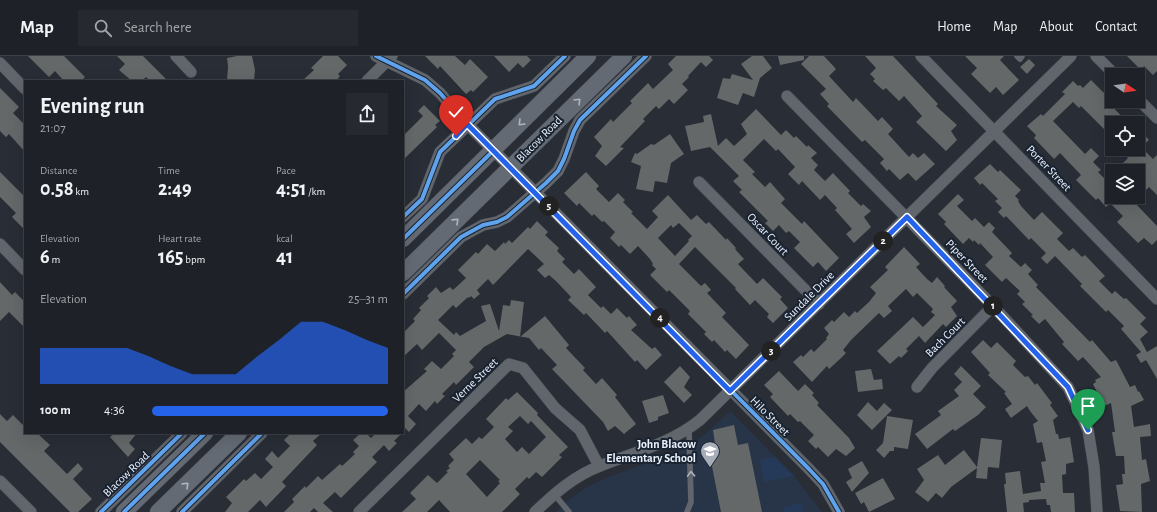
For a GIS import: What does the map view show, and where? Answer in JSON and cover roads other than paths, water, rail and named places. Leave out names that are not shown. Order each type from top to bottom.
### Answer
[{"type":"main road","name":"Blacow Road","points":[[404,238],[588,56]]},
{"type":"main road","name":"Blacow Road","points":[[404,272],[624,56]]},
{"type":"main road","points":[[124,512],[204,434]]},
{"type":"main road","points":[[158,512],[238,434]]},
{"type":"street","points":[[176,56],[191,72]]},
{"type":"street","name":"Hilo Street","points":[[376,56],[390,58],[424,80],[440,93],[493,151],[536,192],[823,484],[839,512]]},
{"type":"street","points":[[404,216],[422,199],[440,152],[467,124],[495,99],[534,86],[565,56]]},
{"type":"street","name":"Blacow Road","points":[[404,293],[461,237],[483,225],[497,222],[507,217],[558,171],[580,120],[646,56]]},
{"type":"street","name":"Porter Street","points":[[921,56],[995,130],[1157,299]]},
{"type":"street","name":"Sundale Drive","points":[[536,512],[554,493],[574,479],[599,466],[663,443],[689,429],[730,391],[1072,56]]},
{"type":"street","points":[[1096,56],[1108,68]]},
{"type":"street","points":[[368,80],[390,58]]},
{"type":"street","points":[[0,63],[24,88]]},
{"type":"street","name":"Piper Street","points":[[787,96],[993,306],[1068,387],[1088,430],[1094,467],[1098,512]]},
{"type":"street","points":[[1145,105],[1157,118]]},
{"type":"street","name":"Oscar Court","points":[[699,182],[819,304]]},
{"type":"street","points":[[0,244],[24,269]]},
{"type":"street","name":"Bach Court","points":[[917,387],[932,368],[993,306]]},
{"type":"street","name":"Verne Street","points":[[359,512],[510,364],[523,368],[555,408],[580,430],[599,466]]},
{"type":"street","name":"Blacow Road","points":[[101,512],[181,434]]},
{"type":"street","points":[[182,512],[261,434]]},
{"type":"street","points":[[0,481],[31,512]]},
{"type":"lane","points":[[1017,56],[1020,58],[1022,56]]},
{"type":"lane","points":[[687,512],[691,502],[689,429]]},
{"type":"lane","points":[[554,493],[568,512]]},
{"type":"place","name":"John Blacow Elementary School","points":[[710,468]]}]
